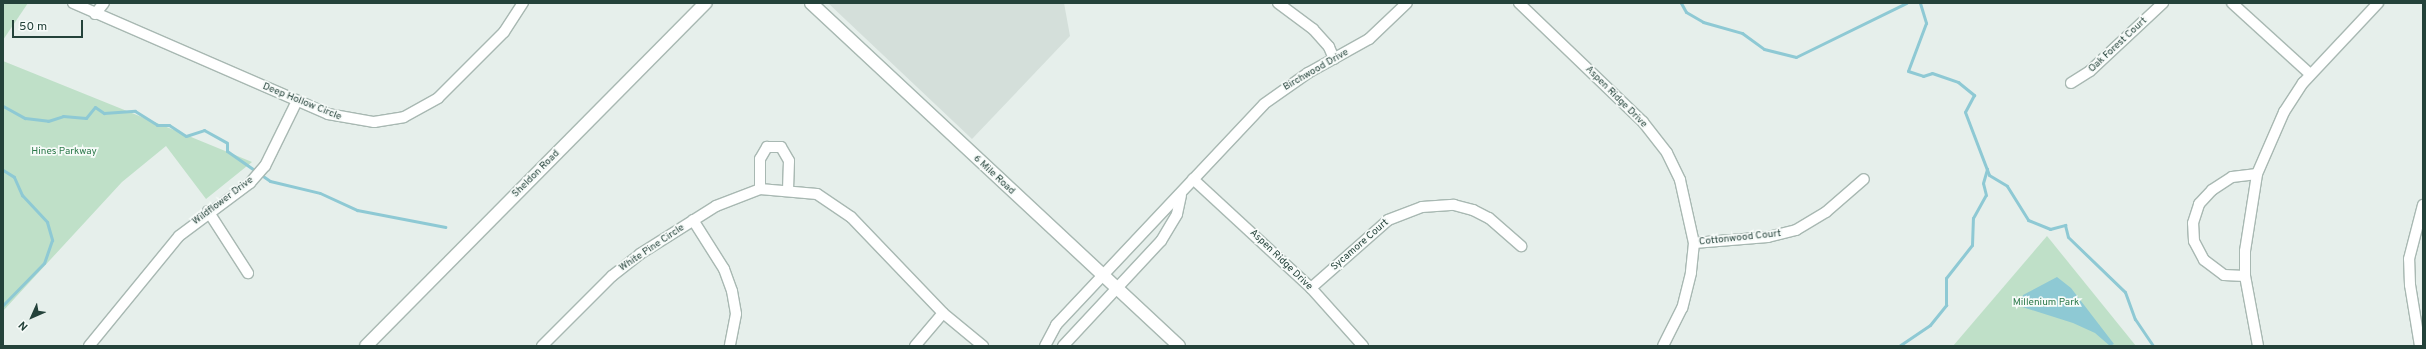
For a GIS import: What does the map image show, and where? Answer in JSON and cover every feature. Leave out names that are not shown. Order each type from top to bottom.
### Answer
[{"type":"street","name":"Deep Hollow Circle","points":[[73,3],[95,14],[297,101],[357,122],[390,120],[417,112],[448,90],[509,26],[523,3]]},
{"type":"street","points":[[95,14],[104,3]]},
{"type":"street","name":"Sheldon Road","points":[[366,346],[706,3]]},
{"type":"street","name":"6 Mile Road","points":[[811,3],[1179,346]]},
{"type":"street","points":[[1278,3],[1313,29],[1329,46],[1334,59]]},
{"type":"street","name":"Birchwood Drive","points":[[1102,275],[1165,206],[1181,195],[1193,179],[1264,104],[1334,59],[1369,39],[1407,3]]},
{"type":"street","name":"Aspen Ridge Drive","points":[[1518,3],[1643,122],[1667,153],[1680,180],[1694,243],[1691,273],[1682,308],[1663,346]]},
{"type":"street","name":"Oak Forest Court","points":[[2071,84],[2090,71],[2163,3]]},
{"type":"street","points":[[2232,3],[2310,74]]},
{"type":"street","points":[[2258,346],[2245,276],[2247,227],[2257,174],[2284,112],[2310,74],[2378,3]]},
{"type":"street","name":"Wildflower Drive","points":[[89,346],[179,236],[208,211],[250,183],[265,166],[297,101]]},
{"type":"street","points":[[760,189],[760,159],[767,147],[781,147],[788,161],[788,190]]},
{"type":"street","points":[[2245,276],[2224,275],[2204,260],[2194,241],[2194,223],[2199,204],[2212,190],[2232,177],[2257,174]]},
{"type":"street","name":"Aspen Ridge Drive","points":[[1193,179],[1311,288],[1363,346]]},
{"type":"street","name":"Cottonwood Court","points":[[1694,243],[1768,237],[1796,230],[1826,212],[1864,179]]},
{"type":"street","name":"White Pine Circle","points":[[542,346],[625,265],[693,220],[736,196],[760,189],[788,190],[817,194],[851,217],[943,313],[983,346]]},
{"type":"street","name":"Birchwood Drive","points":[[1063,346],[1160,241],[1177,214],[1181,195]]},
{"type":"street","name":"Sycamore Court","points":[[1311,288],[1388,220],[1422,206],[1454,205],[1473,210],[1488,218],[1521,246]]},
{"type":"street","points":[[2420,346],[2410,285],[2409,259],[2423,205]]},
{"type":"street","points":[[208,211],[248,273]]},
{"type":"street","points":[[693,220],[724,269],[732,291],[736,314],[730,346]]},
{"type":"street","points":[[1045,346],[1056,325],[1102,275]]},
{"type":"street","points":[[914,346],[943,313]]},
{"type":"shaded area","points":[[828,3],[1064,3],[1070,36],[972,139]]},
{"type":"green space","points":[[3,3],[28,3],[3,40]]},
{"type":"green space","name":"Hines Parkway","points":[[3,61],[252,162],[206,199],[166,146],[122,182],[3,311]]},
{"type":"green space","name":"Millenium Park","points":[[2047,236],[2136,346],[1953,346]]},
{"type":"water","points":[[2057,277],[2071,288],[2114,344],[2110,346],[2095,333],[2073,323],[2019,306],[2023,295]]},
{"type":"waterway","points":[[1681,3],[1686,12],[1703,22],[1742,33],[1764,49],[1796,57],[1906,3]]},
{"type":"waterway","points":[[1920,3],[1926,23],[1908,71],[1923,76],[1932,73],[1958,82],[1974,95],[1965,112],[1989,175],[2007,186],[2028,220],[2050,229],[2065,225],[2068,237],[2125,292],[2135,319],[2153,346]]},
{"type":"waterway","points":[[3,106],[25,118],[48,121],[63,116],[86,118],[95,107],[104,113],[135,111],[157,125],[169,125],[186,136],[204,130],[227,143],[227,151],[270,181],[320,193],[357,210],[445,227]]},
{"type":"waterway","points":[[1899,346],[1930,325],[1946,305],[1946,278],[1972,245],[1973,218],[1986,195],[1983,183],[1987,169]]},
{"type":"waterway","points":[[3,170],[14,177],[22,195],[47,222],[52,240],[44,263],[3,305]]}]
